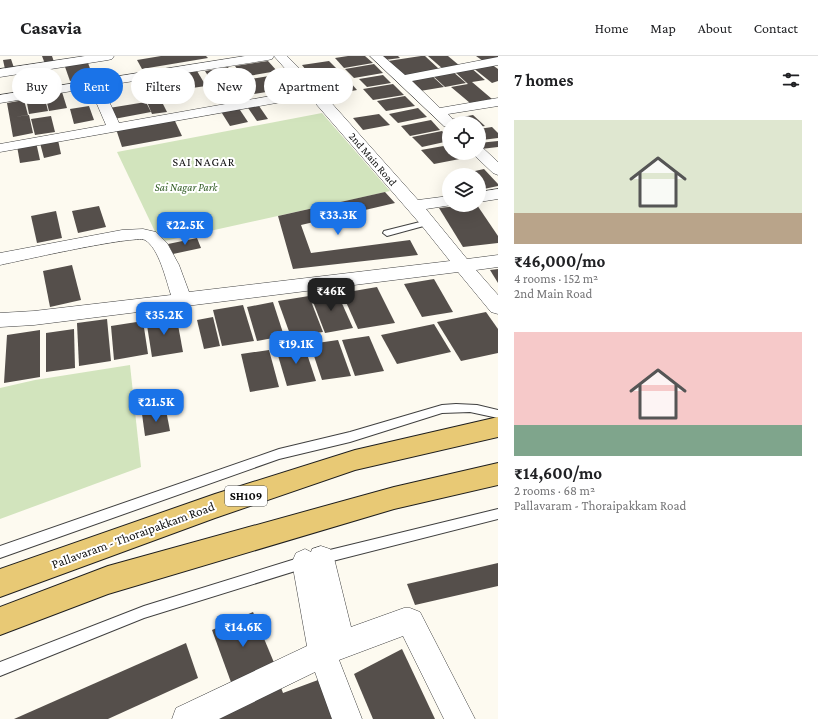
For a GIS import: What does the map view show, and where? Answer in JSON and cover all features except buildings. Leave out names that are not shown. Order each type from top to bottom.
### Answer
[{"type":"main road","name":"Pallavaram - Thoraipakkam Road","points":[[0,583],[215,506],[355,460],[498,427]]},
{"type":"main road","points":[[0,621],[108,580],[394,498],[498,474]]},
{"type":"street","points":[[0,73],[32,62],[108,56]]},
{"type":"street","points":[[123,79],[215,60],[268,56]]},
{"type":"street","name":"2nd Main Road","points":[[280,56],[291,68]]},
{"type":"street","points":[[376,56],[442,116]]},
{"type":"street","points":[[402,79],[498,61]]},
{"type":"street","points":[[0,99],[70,89]]},
{"type":"street","points":[[0,148],[264,101]]},
{"type":"street","points":[[438,112],[498,102]]},
{"type":"street","points":[[104,104],[114,127]]},
{"type":"street","name":"2nd Main Road","points":[[325,104],[428,222],[498,307]]},
{"type":"street","points":[[486,159],[498,170]]},
{"type":"street","points":[[486,195],[498,194]]},
{"type":"street","points":[[414,206],[442,202]]},
{"type":"street","points":[[0,259],[139,233],[151,237],[158,244],[166,257],[182,300]]},
{"type":"street","points":[[0,320],[34,318],[498,262]]},
{"type":"street","points":[[313,560],[347,719]]},
{"type":"street","points":[[187,719],[332,648],[404,622],[410,622],[413,626],[460,719]]},
{"type":"lane","points":[[387,233],[428,222]]},
{"type":"lane","points":[[0,552],[279,454],[350,437],[442,409],[485,409],[498,414]]},
{"type":"lane","points":[[0,669],[144,612],[313,560],[498,514]]},
{"type":"green space","name":"Sai Nagar Park","points":[[322,113],[390,191],[160,242],[117,152]]},
{"type":"green space","points":[[130,365],[141,467],[0,519],[0,388],[35,380]]},
{"type":"district","name":"SAI NAGAR","points":[[204,162]]}]
